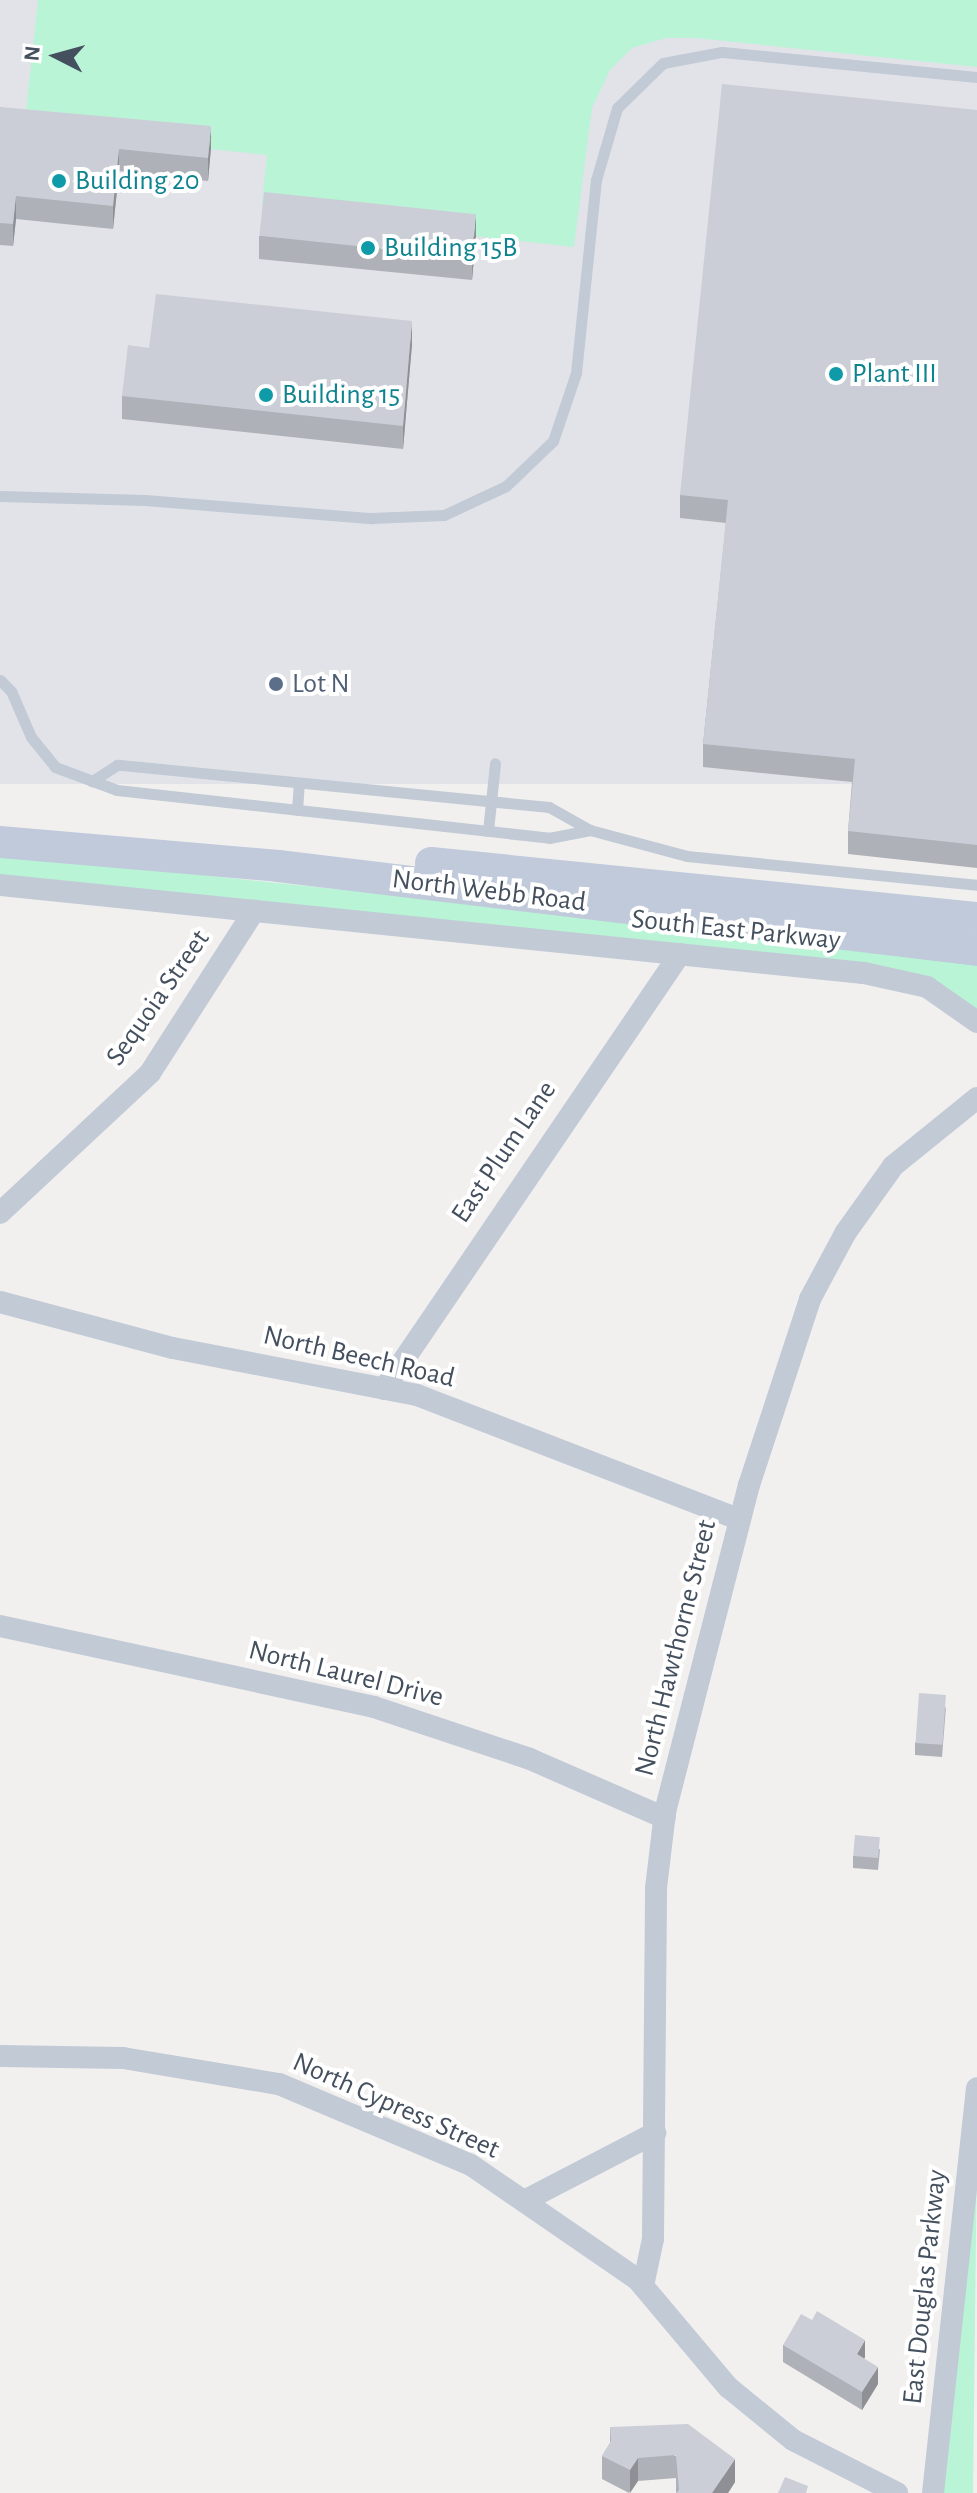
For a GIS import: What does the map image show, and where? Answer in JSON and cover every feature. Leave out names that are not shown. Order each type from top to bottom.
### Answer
[{"type":"main road","name":"North Webb Road","points":[[0,820],[977,918]]},
{"type":"main road","name":"North Webb Road","points":[[0,842],[278,866],[977,950]]},
{"type":"street","name":"South East Parkway","points":[[0,885],[680,954],[902,982],[927,987],[977,1022]]},
{"type":"street","name":"Sequoia Street","points":[[0,1213],[150,1073],[254,911]]},
{"type":"street","name":"East Plum Lane","points":[[384,1389],[680,954]]},
{"type":"street","name":"North Hawthorne Street","points":[[643,2286],[653,2239],[656,1888],[665,1818],[739,1519],[810,1299],[846,1232],[893,1166],[977,1098]]},
{"type":"street","name":"North Beech Road","points":[[0,1302],[173,1348],[417,1395],[739,1519]]},
{"type":"street","name":"North Laurel Drive","points":[[0,1626],[374,1707],[530,1759],[665,1818]]},
{"type":"street","name":"North Cypress Street","points":[[0,2056],[123,2058],[279,2084],[471,2165],[643,2286],[728,2387],[793,2440],[897,2493]]},
{"type":"street","name":"East Douglas Parkway","points":[[933,2493],[977,2088]]},
{"type":"street","points":[[524,2201],[655,2133]]},
{"type":"lane","points":[[0,496],[145,500],[371,518],[444,515],[506,486],[553,441],[576,373],[596,180],[617,108],[663,63],[722,52],[977,77]]},
{"type":"lane","points":[[0,680],[11,691],[31,737],[55,767],[117,790],[549,838],[590,830]]},
{"type":"lane","points":[[488,831],[495,763]]},
{"type":"lane","points":[[92,781],[117,765],[549,807],[590,830],[687,856],[977,885]]},
{"type":"lane","points":[[297,810],[299,783]]},
{"type":"shaded area","points":[[0,0],[977,0],[977,784],[0,784]]},
{"type":"green space","points":[[38,0],[977,0],[977,67],[695,38],[666,38],[632,48],[610,70],[592,108],[574,247],[268,213],[262,203],[267,155],[24,130]]},
{"type":"green space","points":[[0,854],[709,928],[977,963],[977,1012],[925,978],[0,880]]},
{"type":"green space","points":[[977,2153],[973,2493],[941,2493]]},
{"type":"building","name":"Plant III","points":[[722,84],[977,110],[977,845],[848,831],[855,759],[703,744],[728,500],[680,495]]},
{"type":"building","points":[[0,107],[211,126],[208,158],[119,149],[113,206],[16,196],[13,224],[0,223]]},
{"type":"building","points":[[264,192],[476,214],[471,258],[259,236]]},
{"type":"building","name":"Building 15","points":[[156,294],[412,321],[403,426],[122,396],[128,345],[149,348]]},
{"type":"building","points":[[919,1693],[946,1695],[942,1745],[916,1743]]},
{"type":"building","points":[[855,1835],[880,1837],[878,1858],[853,1856]]},
{"type":"building","points":[[817,2311],[865,2340],[857,2354],[878,2367],[862,2392],[783,2345],[801,2314],[812,2320]]},
{"type":"building","points":[[688,2424],[735,2459],[712,2493],[676,2493],[679,2490],[676,2455],[638,2458],[630,2470],[602,2456],[611,2441],[610,2427]]},
{"type":"building","points":[[785,2477],[808,2486],[806,2493],[778,2493]]},
{"type":"place","name":"Building 20","points":[[59,181]]},
{"type":"place","name":"Building 15B","points":[[368,248]]},
{"type":"place","name":"Plant III","points":[[836,374]]},
{"type":"place","name":"Building 15","points":[[266,395]]},
{"type":"place","name":"Lot N","points":[[276,684]]}]
